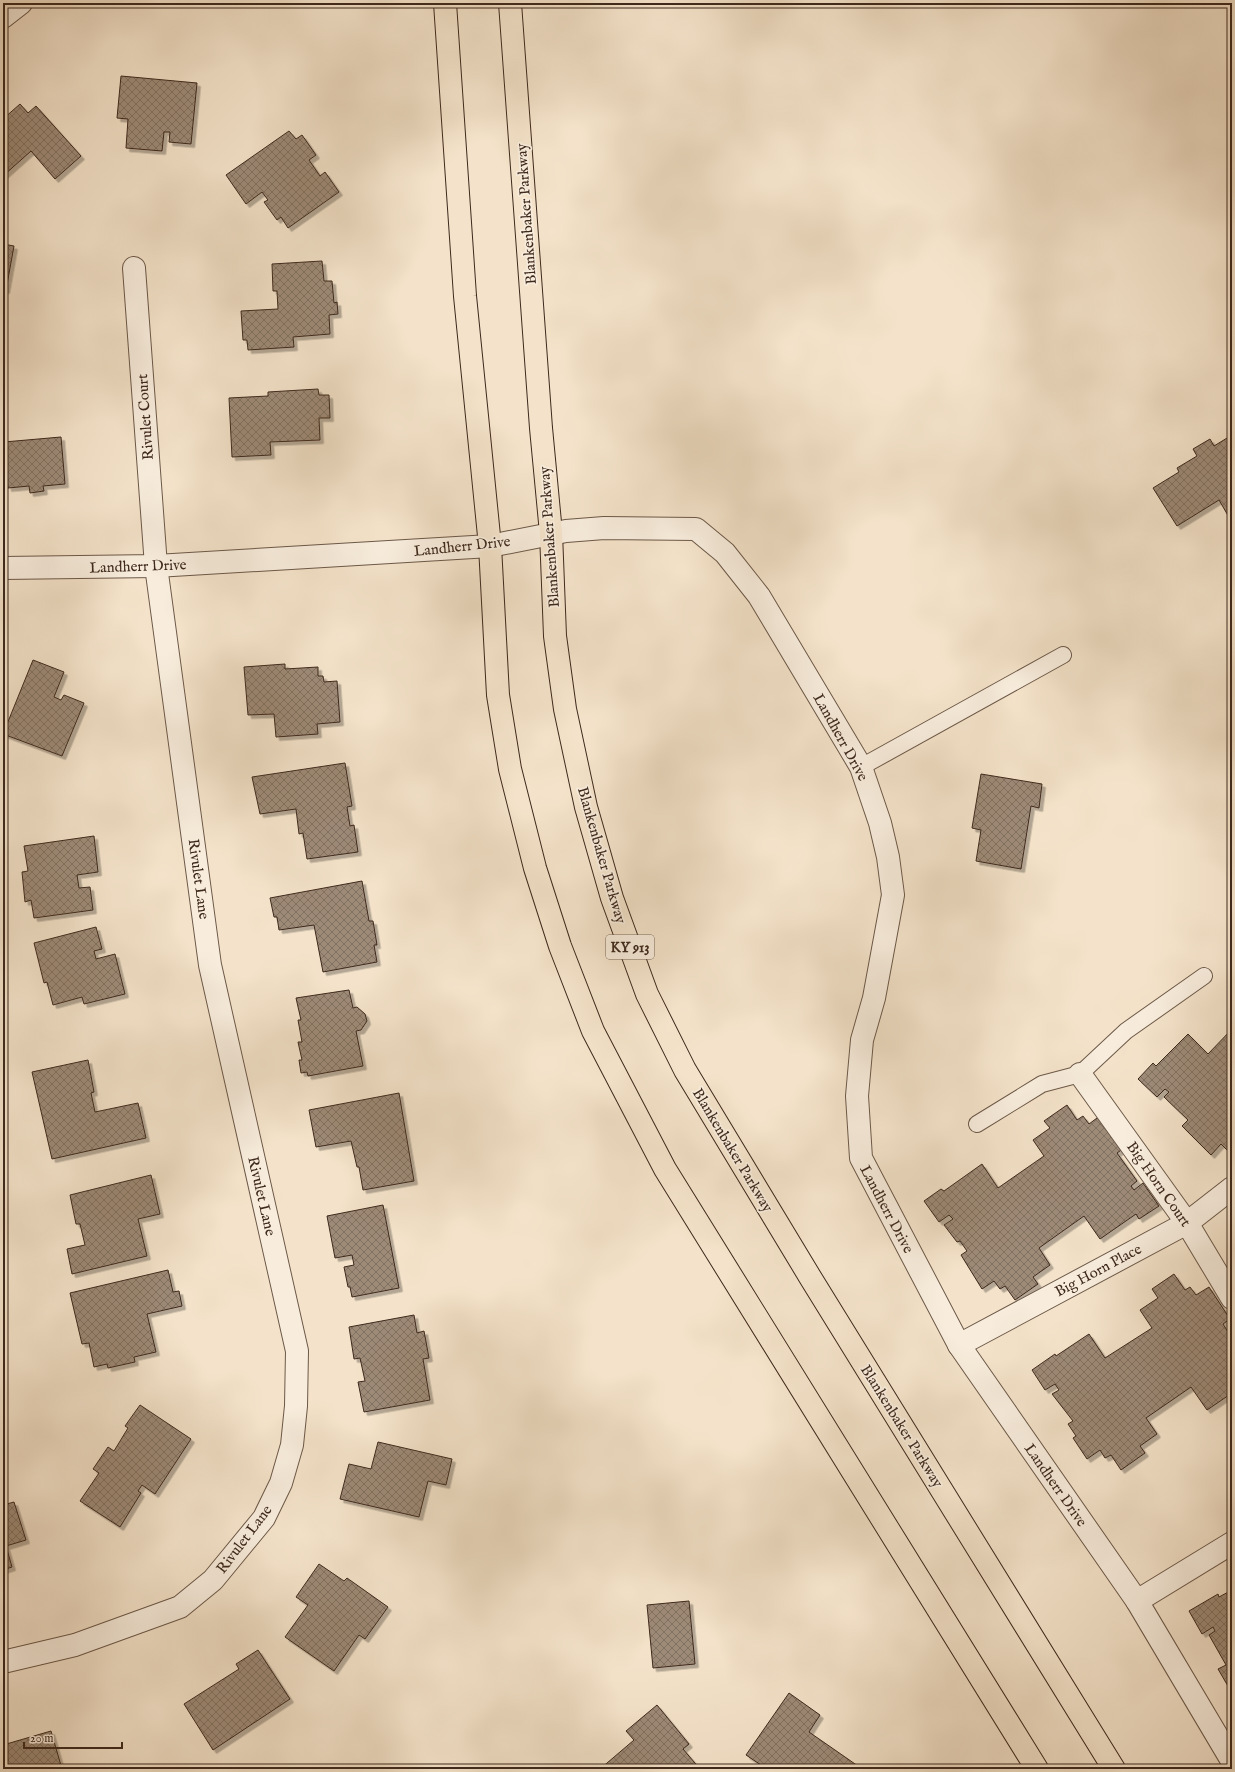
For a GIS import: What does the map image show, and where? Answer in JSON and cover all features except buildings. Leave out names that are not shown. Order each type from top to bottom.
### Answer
[{"type":"main road","points":[[445,3],[465,296],[490,546],[498,695],[510,769],[535,868],[560,946],[593,1031],[665,1169],[1037,1769]]},
{"type":"main road","name":"Blankenbaker Parkway","points":[[510,3],[540,428],[551,533],[555,636],[565,709],[586,807],[612,898],[647,994],[685,1070],[738,1159],[1114,1769]]},
{"type":"street","points":[[3,17],[22,3]]},
{"type":"street","name":"Rivulet Court","points":[[134,268],[156,566]]},
{"type":"street","name":"Landherr Drive","points":[[3,568],[156,566],[490,546],[551,533],[604,528],[696,529],[725,553],[759,596],[861,767],[880,823],[888,857],[893,895],[874,998],[862,1040],[856,1096],[861,1158],[959,1345],[1137,1601],[1232,1761]]},
{"type":"street","name":"Rivulet Lane","points":[[3,1662],[75,1645],[180,1607],[213,1580],[264,1518],[281,1483],[292,1445],[296,1406],[297,1351],[210,965],[156,566]]},
{"type":"street","name":"Big Horn Court","points":[[1080,1074],[1187,1223],[1232,1298]]},
{"type":"street","name":"Big Horn Place","points":[[959,1345],[1187,1223],[1232,1188]]},
{"type":"street","points":[[1137,1601],[1232,1543]]},
{"type":"lane","points":[[861,767],[1063,655]]},
{"type":"lane","points":[[977,1124],[1042,1084],[1080,1074],[1126,1031],[1204,976]]}]
